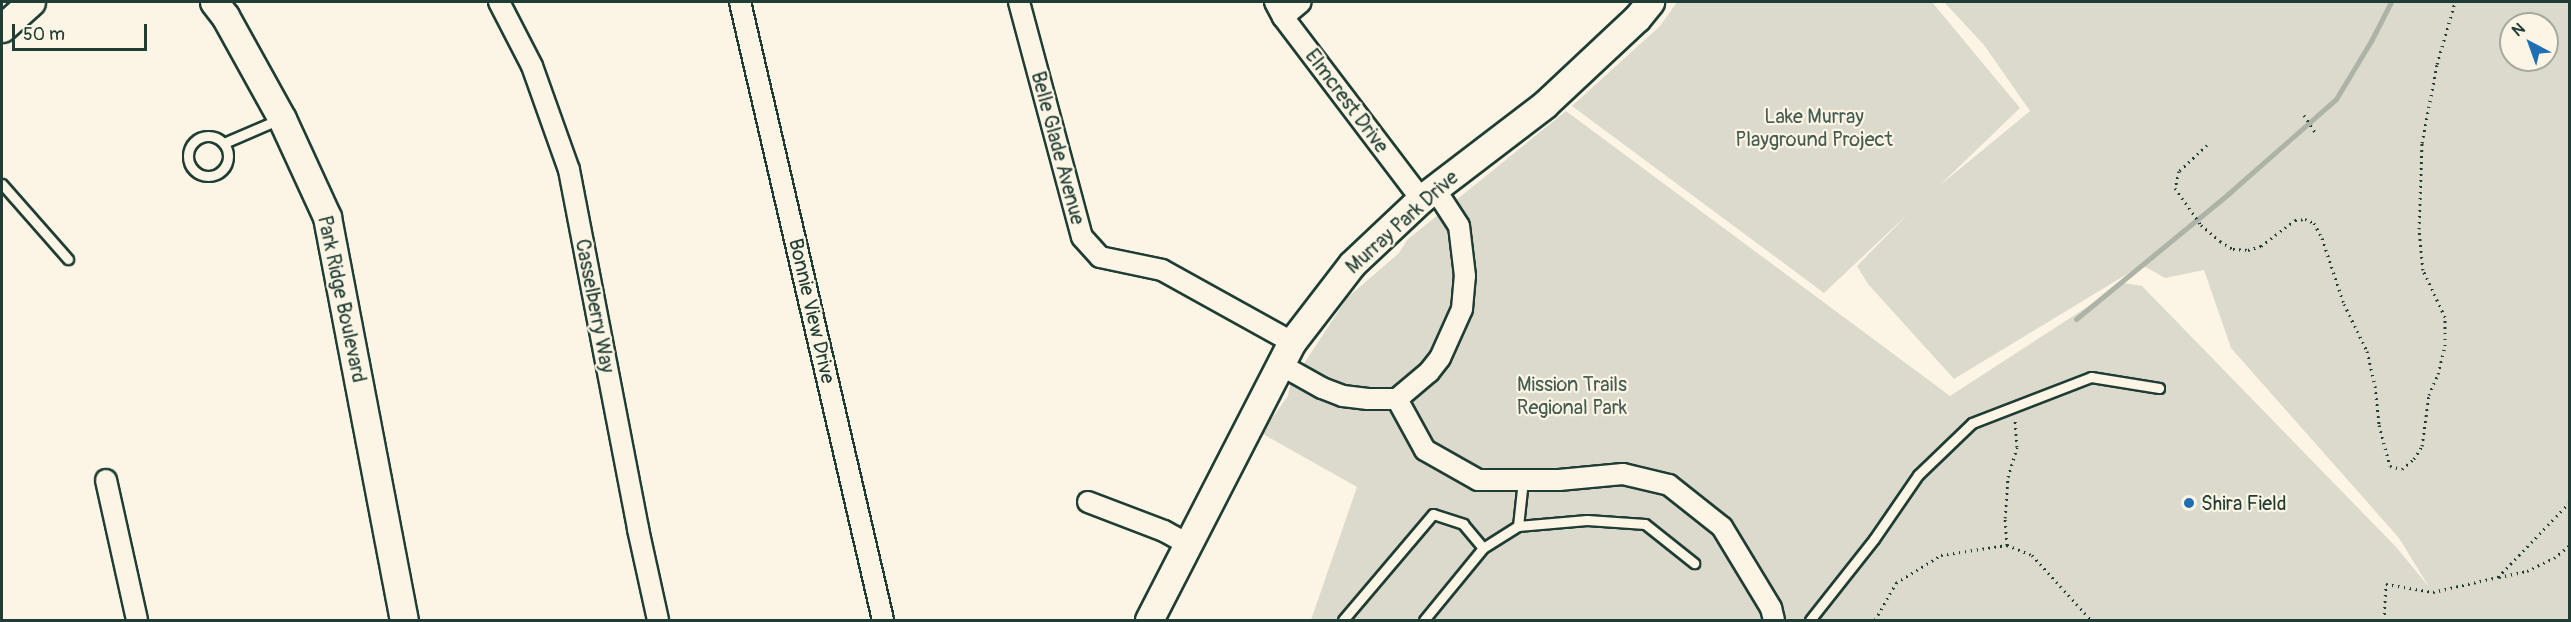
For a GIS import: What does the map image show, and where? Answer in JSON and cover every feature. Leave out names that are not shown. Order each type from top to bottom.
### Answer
[{"type":"street","points":[[2,28],[31,2]]},
{"type":"street","name":"Park Ridge Boulevard","points":[[214,2],[225,16],[282,119],[327,217],[404,621]]},
{"type":"street","name":"Casselberry Way","points":[[499,2],[532,66],[569,171],[658,621]]},
{"type":"street","name":"Bonnie View Drive","points":[[740,2],[883,621]]},
{"type":"street","name":"Belle Glade Avenue","points":[[1019,2],[1082,237],[1100,257],[1162,270],[1286,353],[1322,388],[1343,396],[1397,399]]},
{"type":"street","points":[[1279,9],[1301,2]]},
{"type":"street","name":"Murray Park Drive","points":[[1149,621],[1286,353],[1352,264],[1428,194],[1544,105],[1637,18],[1650,2]]},
{"type":"street","name":"Elmcrest Drive","points":[[1279,9],[1428,194],[1459,226],[1465,276],[1462,309],[1440,358],[1430,372],[1397,399]]},
{"type":"street","points":[[1397,399],[1425,450],[1478,480],[1558,480],[1623,474],[1669,485],[1722,527],[1771,608],[1774,621]]},
{"type":"street","points":[[106,480],[137,621]]},
{"type":"street","points":[[1088,502],[1164,531],[1189,545]]},
{"type":"lane","points":[[224,143],[282,119]]},
{"type":"lane","points":[[211,135],[224,143],[228,157],[223,170],[211,176],[204,176],[192,170],[187,157],[188,150],[196,139],[211,135]]},
{"type":"lane","points":[[2,184],[68,258]]},
{"type":"lane","points":[[1810,621],[1874,539],[1918,475],[1972,423],[2091,377],[2159,388]]},
{"type":"lane","points":[[1518,526],[1523,480]]},
{"type":"lane","points":[[1342,621],[1433,513],[1463,524],[1483,548]]},
{"type":"lane","points":[[1424,621],[1483,548],[1518,526],[1587,520],[1645,524],[1694,563]]},
{"type":"path","points":[[2207,145],[2179,171],[2175,188],[2201,225],[2233,249],[2248,250],[2260,246],[2295,220],[2306,219],[2314,223],[2322,238],[2344,304],[2367,351],[2375,386],[2379,424],[2390,466],[2402,469],[2414,459],[2422,446],[2429,395],[2438,374],[2445,346],[2445,317],[2423,270],[2419,229],[2422,142],[2437,64],[2455,2]]},
{"type":"path","points":[[2304,115],[2314,132]]},
{"type":"path","points":[[2007,545],[2005,518],[2008,477],[2017,447],[2015,406]]},
{"type":"path","points":[[2498,577],[2570,502]]},
{"type":"path","points":[[1875,621],[1896,583],[1941,555],[2007,545],[2032,555],[2091,621]]},
{"type":"path","points":[[2384,620],[2386,584],[2433,592],[2528,571],[2554,558],[2570,545]]},
{"type":"green space","points":[[1677,2],[1932,2],[2020,108],[1939,186],[2030,111],[1984,45],[1944,2],[2569,2],[2569,620],[1311,620],[1357,487],[1261,433],[1288,396],[1290,385],[1347,298],[1399,253],[1407,240],[1566,111],[1950,396],[2124,283],[2142,286],[2397,548],[2429,587],[2399,538],[2231,348],[2204,270],[2165,278],[2142,265],[1954,379],[1868,284],[1857,266],[1909,213],[1824,293],[1572,106],[1660,26]]},
{"type":"waterway","points":[[2076,319],[2228,194],[2336,99],[2371,41],[2391,2]]},
{"type":"place","name":"Shira Field","points":[[2189,503]]},
{"type":"park label","name":"Lake Murray Playground Project","points":[[1814,128]]},
{"type":"park label","name":"Mission Trails Regional Park","points":[[1572,396]]}]
